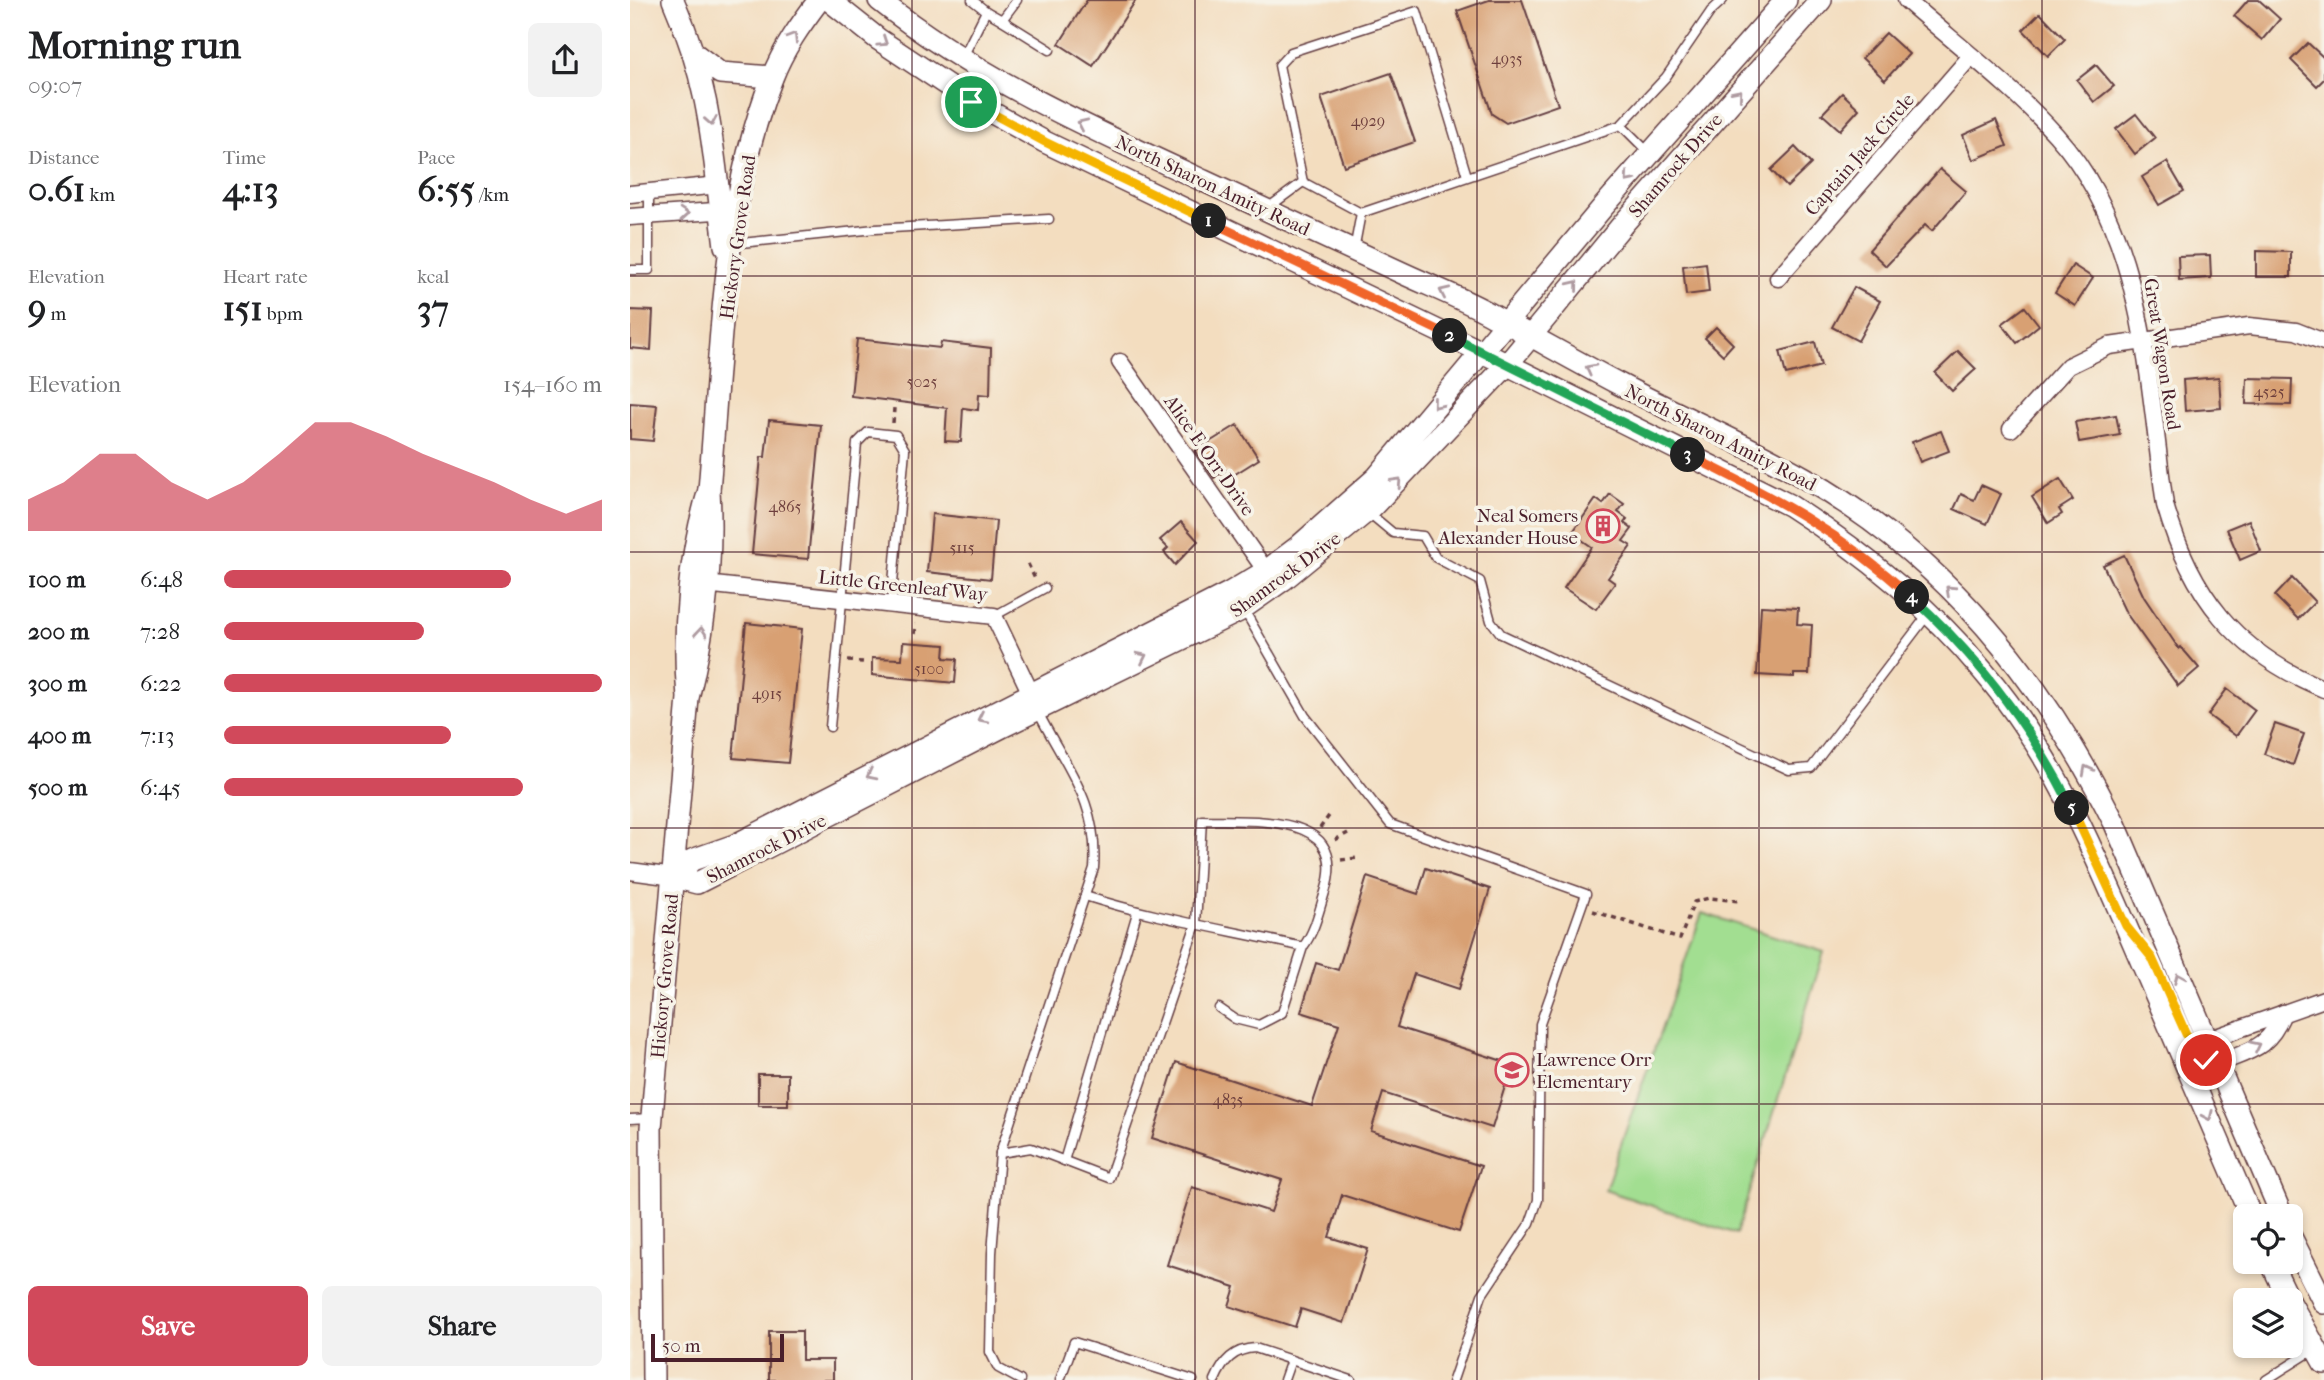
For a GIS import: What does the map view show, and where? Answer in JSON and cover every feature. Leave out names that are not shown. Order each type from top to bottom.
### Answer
[{"type":"main road","points":[[673,0],[695,54],[710,117],[719,185],[729,211],[729,276]]},
{"type":"main road","name":"Hickory Grove Road","points":[[688,698],[700,651],[711,531],[709,490],[732,244],[729,211],[772,77],[788,46],[819,0]]},
{"type":"main road","name":"North Sharon Amity Road","points":[[829,0],[878,39],[971,102],[1045,142],[1480,351],[1789,505],[1865,557],[1929,613],[1984,671],[2028,731],[2059,784],[2126,926],[2246,1204]]},
{"type":"main road","name":"North Sharon Amity Road","points":[[879,0],[963,57],[1059,114],[1505,323],[1805,477],[1884,531],[1966,604],[2008,651],[2054,713],[2087,769],[2115,824],[2215,1065],[2277,1204]]},
{"type":"main road","name":"Shamrock Drive","points":[[1035,701],[1266,571],[1362,505],[1377,477],[1480,351],[1786,0]]},
{"type":"main road","name":"Shamrock Drive","points":[[674,877],[692,860],[735,845],[1035,701],[1243,607],[1283,580],[1506,366],[1623,224],[1821,0]]},
{"type":"main road","points":[[695,54],[720,73],[772,77]]},
{"type":"main road","name":"Hickory Grove Road","points":[[653,1380],[641,1118],[674,877],[688,698],[684,649],[698,527],[709,490]]},
{"type":"main road","points":[[2126,926],[2152,958],[2186,1034],[2200,1054],[2215,1065]]},
{"type":"main road","points":[[2303,1261],[2324,1303]]},
{"type":"main road","points":[[2303,1326],[2319,1356]]},
{"type":"street","name":"Great Wagon Road","points":[[1906,0],[2029,107],[2058,136],[2082,169],[2119,241],[2132,281],[2165,505],[2175,540],[2190,573],[2221,618],[2247,644],[2277,666],[2324,689]]},
{"type":"street","name":"Captain Jack Circle","points":[[1778,278],[1971,56]]},
{"type":"street","points":[[630,194],[719,185]]},
{"type":"street","points":[[630,217],[729,211]]},
{"type":"street","points":[[2011,429],[2048,386],[2080,358],[2109,346],[2249,326],[2296,331],[2324,342]]},
{"type":"street","name":"Alice E Orr Drive","points":[[1120,362],[1266,571]]},
{"type":"street","name":"Little Greenleaf Way","points":[[705,584],[993,616],[1035,701]]},
{"type":"street","points":[[630,871],[674,877]]},
{"type":"street","points":[[2206,1041],[2324,999]]},
{"type":"street","points":[[2215,1065],[2264,1044],[2277,1028],[2283,1013]]},
{"type":"lane","points":[[972,0],[1049,50]]},
{"type":"lane","points":[[1002,20],[1017,0]]},
{"type":"lane","points":[[1303,182],[1361,213],[1621,125],[1665,77],[1711,11],[1723,0]]},
{"type":"lane","points":[[963,57],[986,11]]},
{"type":"lane","points":[[1303,182],[1279,65],[1291,52],[1417,11],[1467,176]]},
{"type":"lane","points":[[1621,125],[1650,155]]},
{"type":"lane","points":[[1266,210],[1303,182]]},
{"type":"lane","points":[[630,270],[649,270],[649,192]]},
{"type":"lane","points":[[1354,251],[1361,213]]},
{"type":"lane","points":[[732,244],[874,229],[1049,219]]},
{"type":"lane","points":[[830,727],[857,443],[868,432],[896,435],[905,450],[891,605]]},
{"type":"lane","points":[[1362,505],[1393,533],[1423,536],[1436,558],[1480,581],[1491,621],[1501,634],[1789,770],[1811,768],[1929,613]]},
{"type":"lane","points":[[993,616],[1045,588]]},
{"type":"lane","points":[[1243,607],[1305,716],[1390,824],[1586,894],[1540,1024],[1538,1200],[1530,1223],[1482,1295],[1453,1380]]},
{"type":"lane","points":[[1020,1380],[998,1368],[990,1352],[992,1253],[1000,1153],[1094,868],[1096,841],[1092,816],[1035,701]]},
{"type":"lane","points":[[1000,1153],[1031,1148],[1109,1178],[1196,924],[1202,820],[1285,824],[1303,828],[1315,835],[1325,846],[1329,861],[1329,878],[1282,1013],[1259,1026],[1235,1020],[1219,1008]]},
{"type":"lane","points":[[1085,896],[1137,913],[1303,947]]},
{"type":"lane","points":[[1064,1161],[1137,913]]},
{"type":"lane","points":[[1060,1380],[1074,1342],[1193,1380]]},
{"type":"lane","points":[[1215,1380],[1227,1359],[1245,1349],[1255,1348],[1351,1380]]},
{"type":"lane","points":[[2266,1380],[2319,1356]]},
{"type":"lane","points":[[1284,1380],[1291,1360]]},
{"type":"path","points":[[1315,835],[1331,813]]},
{"type":"path","points":[[1329,861],[1357,859]]},
{"type":"path","points":[[1591,910],[1680,939],[1694,902],[1709,898],[1741,901]]},
{"type":"green space","points":[[1702,913],[1824,952],[1736,1234],[1605,1190]]},
{"type":"building","points":[[1087,0],[1136,0],[1093,66],[1059,44]]},
{"type":"building","points":[[1489,0],[1522,0],[1558,105],[1506,123],[1492,114],[1457,11]]},
{"type":"building","points":[[2248,0],[2259,0],[2280,19],[2262,40],[2234,16]]},
{"type":"building","points":[[2040,13],[2065,39],[2048,56],[2023,30]]},
{"type":"building","points":[[1886,33],[1909,54],[1885,80],[1862,58]]},
{"type":"building","points":[[2308,43],[2324,58],[2324,79],[2317,86],[2291,60]]},
{"type":"building","points":[[2096,65],[2114,86],[2094,102],[2077,80]]},
{"type":"building","points":[[1391,73],[1415,142],[1344,166],[1321,97]]},
{"type":"building","points":[[1842,93],[1859,109],[1840,130],[1822,114]]},
{"type":"building","points":[[2136,114],[2155,138],[2135,154],[2116,129]]},
{"type":"building","points":[[1996,120],[2007,146],[1973,160],[1963,135]]},
{"type":"building","points":[[1795,147],[1811,164],[1787,187],[1771,170]]},
{"type":"building","points":[[2167,162],[2184,191],[2159,205],[2142,177]]},
{"type":"building","points":[[1940,169],[1966,191],[1932,231],[1925,225],[1886,266],[1869,250]]},
{"type":"building","points":[[2256,251],[2291,252],[2291,277],[2256,277]]},
{"type":"building","points":[[2210,255],[2211,278],[2179,280],[2178,256]]},
{"type":"building","points":[[1706,263],[1709,292],[1686,295],[1683,266]]},
{"type":"building","points":[[2073,265],[2093,278],[2075,306],[2055,293]]},
{"type":"building","points":[[1854,287],[1880,301],[1858,341],[1832,327]]},
{"type":"building","points":[[2025,307],[2039,325],[2017,343],[2002,324]]},
{"type":"building","points":[[630,310],[653,311],[651,350],[630,348]]},
{"type":"building","points":[[1716,327],[1733,344],[1723,355],[1705,338]]},
{"type":"building","points":[[857,339],[940,348],[941,342],[991,348],[990,395],[979,394],[978,410],[963,408],[961,442],[945,441],[947,408],[851,396]]},
{"type":"building","points":[[1815,342],[1821,366],[1786,375],[1780,351]]},
{"type":"building","points":[[1958,351],[1976,369],[1952,391],[1935,373]]},
{"type":"building","points":[[2219,377],[2221,408],[2185,411],[2183,380]]},
{"type":"building","points":[[2247,378],[2292,379],[2291,405],[2246,404]]},
{"type":"building","points":[[630,403],[657,405],[653,441],[630,439]]},
{"type":"building","points":[[2116,415],[2120,435],[2079,442],[2075,422]]},
{"type":"building","points":[[769,420],[821,425],[808,559],[752,554],[761,457],[765,457]]},
{"type":"building","points":[[1237,425],[1259,459],[1232,476],[1227,470],[1214,478],[1195,451]]},
{"type":"building","points":[[1941,431],[1949,451],[1920,462],[1912,442]]},
{"type":"building","points":[[2060,479],[2073,500],[2059,509],[2062,514],[2048,523],[2032,497]]},
{"type":"building","points":[[1981,485],[2001,494],[1987,524],[1954,509],[1961,494],[1974,500]]},
{"type":"building","points":[[1610,494],[1624,504],[1618,512],[1627,519],[1624,523],[1632,529],[1623,541],[1631,546],[1608,578],[1615,583],[1596,609],[1564,588],[1592,547],[1572,533],[1596,499],[1603,504]]},
{"type":"building","points":[[932,514],[996,521],[991,579],[927,572]]},
{"type":"building","points":[[2249,520],[2261,551],[2240,560],[2227,529]]},
{"type":"building","points":[[1181,522],[1198,541],[1175,565],[1164,552],[1168,548],[1160,540]]},
{"type":"building","points":[[2124,555],[2144,597],[2179,649],[2181,647],[2199,668],[2178,686],[2126,613],[2103,565]]},
{"type":"building","points":[[2292,578],[2315,602],[2298,619],[2275,596]]},
{"type":"building","points":[[1761,606],[1798,608],[1797,624],[1812,625],[1809,674],[1794,674],[1794,677],[1757,675]]},
{"type":"building","points":[[746,623],[802,629],[788,763],[733,758]]},
{"type":"building","points":[[903,642],[945,645],[944,658],[957,659],[955,683],[872,675],[872,658],[902,659]]},
{"type":"building","points":[[2227,689],[2255,710],[2236,736],[2208,715]]},
{"type":"building","points":[[2275,724],[2304,734],[2293,765],[2264,754]]},
{"type":"building","name":"Lawrence Orr Elementary","points":[[1426,868],[1490,889],[1459,989],[1414,974],[1397,1027],[1512,1064],[1492,1128],[1383,1093],[1371,1131],[1481,1166],[1459,1232],[1342,1195],[1329,1237],[1368,1249],[1344,1323],[1301,1309],[1295,1327],[1229,1306],[1235,1287],[1167,1265],[1192,1187],[1271,1212],[1282,1180],[1152,1138],[1176,1062],[1312,1106],[1339,1024],[1301,1012],[1316,963],[1338,970],[1367,877],[1418,894]]},
{"type":"building","points":[[758,1074],[788,1074],[788,1105],[758,1105]]},
{"type":"building","points":[[769,1331],[802,1331],[802,1360],[833,1360],[833,1380],[769,1380]]},
{"type":"place","name":"Neal Somers Alexander House","points":[[1603,526]]},
{"type":"place","name":"Lawrence Orr Elementary","points":[[1512,1070]]},
{"type":"route","points":[[971,102],[1045,142],[1480,351],[1789,505],[1865,557],[1943,626],[1984,671],[2028,731],[2059,784],[2126,926],[2152,958],[2186,1034],[2206,1060]]}]
